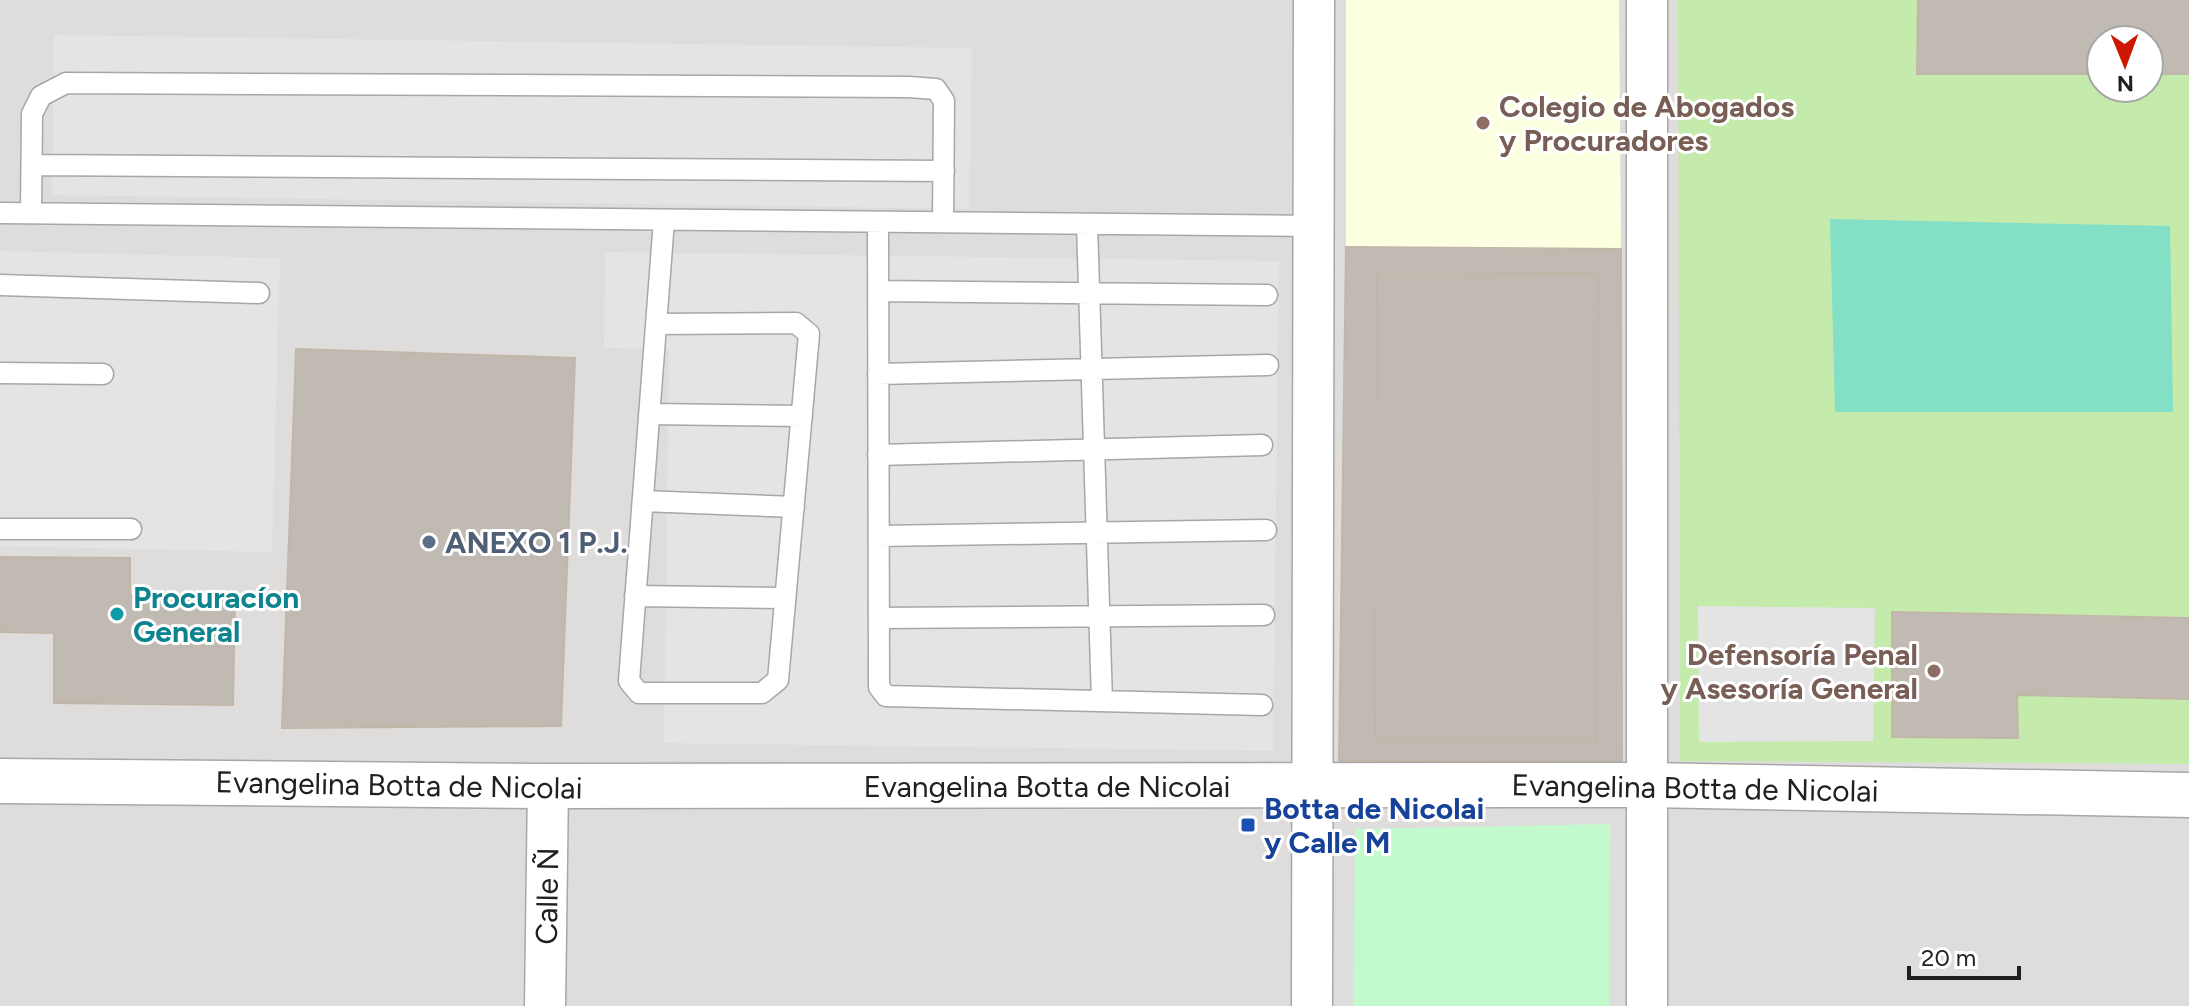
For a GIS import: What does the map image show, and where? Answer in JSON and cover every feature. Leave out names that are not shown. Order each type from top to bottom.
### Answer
[{"type":"street","points":[[1312,1006],[1314,0]]},
{"type":"street","points":[[1647,0],[1647,1006]]},
{"type":"street","name":"Evangelina Botta de Nicolai","points":[[0,781],[548,786],[1648,785],[2189,795]]},
{"type":"street","name":"Calle Ñ","points":[[545,1006],[548,786]]},
{"type":"lane","points":[[31,213],[32,114],[41,96],[66,83],[909,87],[936,89],[944,101],[943,222]]},
{"type":"lane","points":[[32,165],[944,171]]},
{"type":"lane","points":[[0,213],[1314,226]]},
{"type":"lane","points":[[657,324],[796,323],[809,334],[778,680],[762,693],[639,693],[629,681],[664,220]]},
{"type":"lane","points":[[878,222],[879,687],[886,696],[1262,705]]},
{"type":"lane","points":[[1087,224],[1102,701]]},
{"type":"lane","points":[[0,285],[259,293]]},
{"type":"lane","points":[[878,291],[1267,295]]},
{"type":"lane","points":[[878,374],[1268,365]]},
{"type":"lane","points":[[0,373],[103,374]]},
{"type":"lane","points":[[649,414],[802,416]]},
{"type":"lane","points":[[878,455],[1262,445]]},
{"type":"lane","points":[[643,501],[794,507]]},
{"type":"lane","points":[[0,529],[131,529]]},
{"type":"lane","points":[[879,536],[1266,530]]},
{"type":"lane","points":[[635,596],[785,598]]},
{"type":"lane","points":[[879,618],[1264,615]]},
{"type":"shaded area","points":[[0,0],[2189,0],[2189,1006],[0,1006]]},
{"type":"shaded area","name":"Colegio de Abogados y Procuradores","points":[[1346,0],[1619,0],[1621,249],[1346,247]]},
{"type":"shaded area","points":[[54,35],[972,48],[969,209],[52,195]]},
{"type":"shaded area","points":[[0,251],[280,258],[272,552],[0,546]]},
{"type":"shaded area","points":[[605,252],[1279,261],[1273,751],[664,743],[669,349],[604,348]]},
{"type":"shaded area","points":[[1698,606],[1875,608],[1873,741],[1699,742]]},
{"type":"green space","points":[[1678,0],[2189,0],[2189,764],[1680,761]]},
{"type":"green space","points":[[1830,219],[2170,226],[2173,412],[1835,412]]},
{"type":"green space","points":[[1610,824],[1609,1006],[1353,1006],[1355,829]]},
{"type":"building","points":[[1918,0],[2189,0],[2189,74],[2165,74],[2165,24],[2085,24],[2085,74],[1917,74]]},
{"type":"building","points":[[1346,247],[1621,249],[1622,762],[1339,761]]},
{"type":"building","points":[[1377,272],[1598,273],[1596,742],[1375,741]]},
{"type":"building","name":"ANEXO 1 P.J.","points":[[296,349],[575,358],[561,726],[282,728]]},
{"type":"building","name":"Procuracíon General","points":[[0,557],[130,558],[130,595],[235,593],[233,705],[54,703],[54,633],[0,632]]},
{"type":"building","points":[[1892,612],[2189,618],[2189,699],[2017,695],[2018,738],[1892,737]]},
{"type":"place","name":"Colegio de Abogados y Procuradores","points":[[1483,123]]},
{"type":"place","name":"ANEXO 1 P.J.","points":[[429,542]]},
{"type":"place","name":"Procuracíon General","points":[[117,614]]},
{"type":"place","name":"Defensoría Penal y Asesoría General","points":[[1934,671]]},
{"type":"place","name":"Botta de Nicolai y Calle M","points":[[1248,825]]}]
